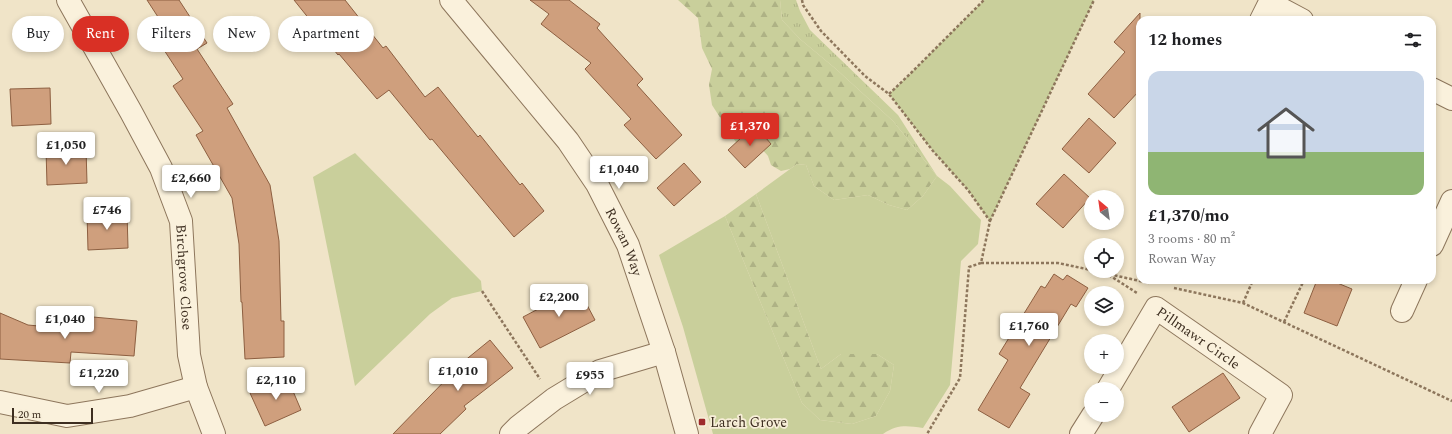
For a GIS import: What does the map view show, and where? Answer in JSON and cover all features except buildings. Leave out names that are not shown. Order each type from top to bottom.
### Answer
[{"type":"street","name":"Birchgrove Close","points":[[68,0],[161,168],[181,221],[189,355],[196,388],[214,434]]},
{"type":"street","name":"Rowan Way","points":[[451,0],[568,141],[597,184],[628,246],[664,352],[687,434]]},
{"type":"street","points":[[1267,8],[1290,16]]},
{"type":"street","points":[[1436,91],[1452,99]]},
{"type":"street","points":[[1436,236],[1452,201]]},
{"type":"street","points":[[1402,312],[1414,284]]},
{"type":"street","name":"Pillmawr Circle","points":[[1112,382],[1156,308],[1281,395],[1260,434]]},
{"type":"street","points":[[511,434],[554,399],[600,372],[664,352]]},
{"type":"street","points":[[0,402],[67,416],[130,406],[196,388]]},
{"type":"street","points":[[1081,434],[1089,422]]},
{"type":"path","points":[[802,0],[803,4],[821,31],[865,76],[889,94],[933,151],[968,190],[990,221]]},
{"type":"path","points":[[889,94],[984,0]]},
{"type":"path","points":[[981,263],[990,221],[1094,0]]},
{"type":"path","points":[[927,434],[960,378],[969,267],[981,263],[1058,263],[1084,269]]},
{"type":"path","points":[[1114,278],[1156,308]]},
{"type":"path","points":[[1124,278],[1136,280]]},
{"type":"path","points":[[1243,303],[1251,284]]},
{"type":"path","points":[[1284,322],[1302,284]]},
{"type":"path","points":[[1168,287],[1243,303],[1452,401]]},
{"type":"path","points":[[482,291],[554,399]]},
{"type":"green space","points":[[678,0],[780,0],[782,20],[800,39],[836,69],[893,121],[937,176],[923,196],[907,210],[889,205],[868,195],[834,200],[814,186],[806,165],[797,164],[790,169],[781,171],[771,165],[768,156],[762,149],[741,150],[712,105],[709,85],[712,69],[702,48],[698,18]]},
{"type":"green space","points":[[780,0],[796,0],[810,30],[898,115],[937,176],[893,121],[836,69],[800,39],[782,20]]},
{"type":"green space","points":[[984,0],[1094,0],[990,221],[968,190],[933,151],[889,94]]},
{"type":"green space","points":[[355,153],[481,281],[482,291],[452,298],[430,314],[355,386],[313,177]]},
{"type":"green space","points":[[797,164],[806,165],[814,186],[834,200],[868,195],[889,205],[907,210],[923,196],[937,176],[950,186],[981,220],[978,244],[961,261],[950,385],[923,428],[907,426],[898,427],[883,434],[713,434],[683,327],[659,255],[725,216],[802,403],[820,420],[852,424],[876,416],[890,391],[894,365],[877,354],[841,354],[821,369],[756,194]]},
{"type":"green space","points":[[756,194],[821,369],[841,354],[877,354],[894,365],[890,391],[876,416],[852,424],[820,420],[802,403],[725,216]]},
{"type":"place","name":"Larch Grove","points":[[702,422]]}]
